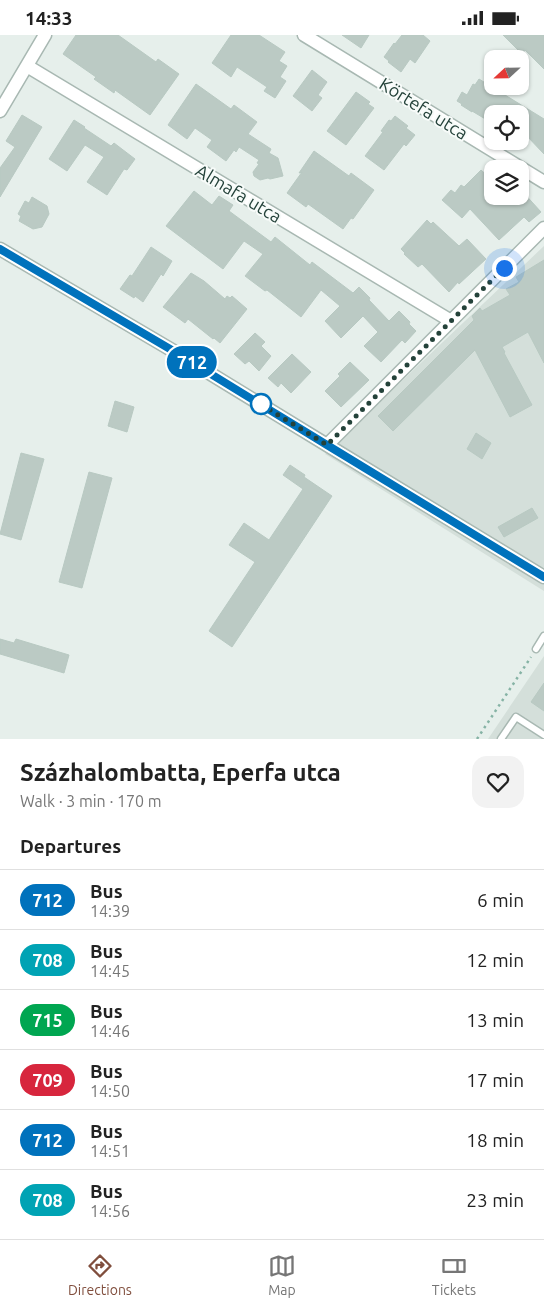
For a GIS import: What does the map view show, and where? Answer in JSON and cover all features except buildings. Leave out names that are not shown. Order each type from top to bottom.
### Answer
[{"type":"street","points":[[0,111],[46,35]]},
{"type":"street","name":"Körtefa utca","points":[[304,35],[544,182]]},
{"type":"street","name":"Almafa utca","points":[[27,66],[451,321]]},
{"type":"street","points":[[327,445],[544,228]]},
{"type":"street","points":[[0,249],[170,349],[544,577]]},
{"type":"lane","points":[[536,649],[544,636]]},
{"type":"lane","points":[[501,739],[516,717],[544,735]]},
{"type":"path","points":[[477,739],[536,649]]},
{"type":"shaded area","points":[[544,246],[544,591],[325,454]]},
{"type":"shaded area","points":[[544,656],[544,739],[488,739]]},
{"type":"bus line","name":"712","points":[[0,249],[170,349],[544,577]]},
{"type":"route","points":[[261,404],[254,400],[327,445],[504,268]]}]
